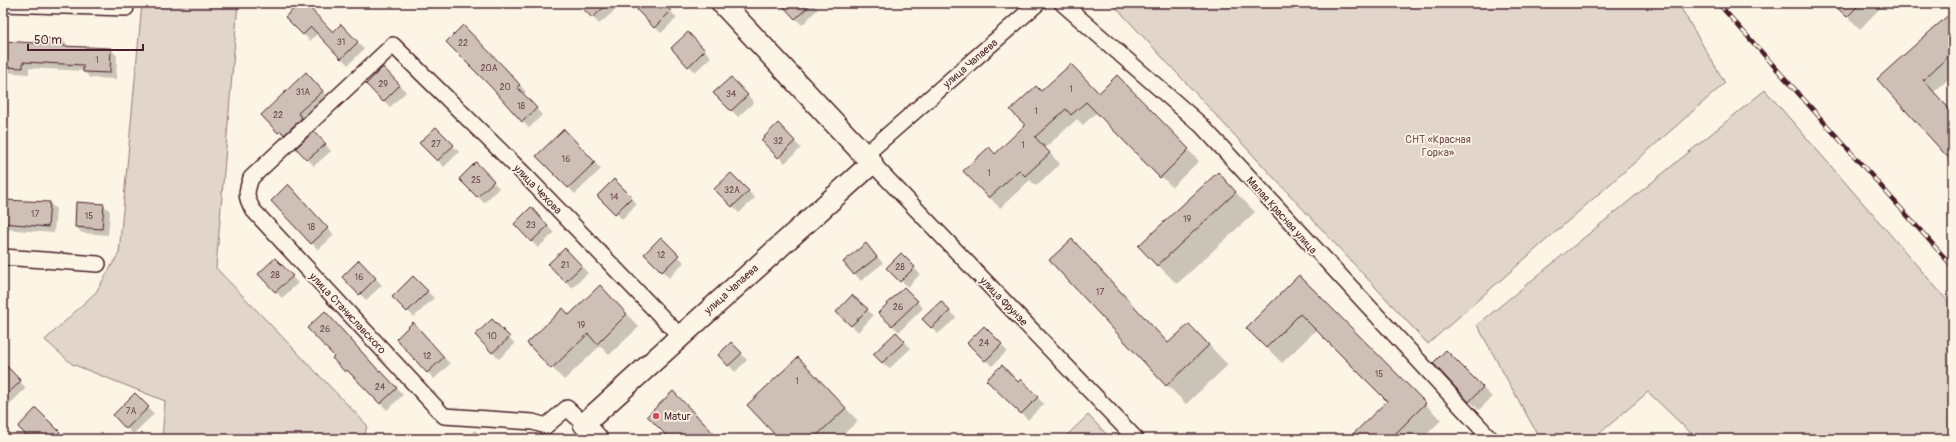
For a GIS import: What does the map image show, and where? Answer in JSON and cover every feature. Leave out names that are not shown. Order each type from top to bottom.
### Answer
[{"type":"street","points":[[722,3],[868,159]]},
{"type":"street","name":"улица Чапаева","points":[[590,431],[680,336],[868,159],[1038,3]]},
{"type":"street","name":"Малая Красная улица","points":[[1062,3],[1201,126],[1491,439]]},
{"type":"street","points":[[3,4],[126,8]]},
{"type":"street","name":"улица Чехова","points":[[253,210],[246,198],[247,189],[251,178],[393,44],[524,174],[680,336]]},
{"type":"street","name":"улица Фрунзе","points":[[868,159],[1136,439]]},
{"type":"street","name":"улица Станиславского","points":[[253,210],[444,416],[533,422],[546,426],[567,408],[590,431]]},
{"type":"street","points":[[3,257],[98,264]]},
{"type":"green space","points":[[142,3],[238,3],[216,268],[367,425],[364,439],[162,439],[165,401],[72,364],[45,340],[96,292],[119,253]]},
{"type":"green space","name":"СНТ «Красная Горка»","points":[[1112,3],[1678,3],[1725,83],[1428,344]]},
{"type":"green space","points":[[1765,90],[1953,307],[1953,439],[1697,439],[1648,392],[1593,439],[1540,439],[1477,325]]},
{"type":"green space","points":[[1088,415],[1111,439],[1063,439]]},
{"type":"building","points":[[300,3],[305,3],[333,32],[341,24],[358,42],[341,59],[311,27],[303,35],[285,17]]},
{"type":"building","points":[[578,3],[609,3],[592,18]]},
{"type":"building","points":[[644,3],[663,3],[671,11],[654,28],[637,10]]},
{"type":"building","points":[[780,3],[812,3],[795,19]]},
{"type":"building","points":[[1832,3],[1861,3],[1847,17]]},
{"type":"building","points":[[1953,11],[1953,52],[1923,80],[1953,113],[1953,163],[1877,79]]},
{"type":"building","points":[[463,25],[506,69],[520,85],[517,87],[537,108],[522,122],[491,87],[446,42]]},
{"type":"building","points":[[688,32],[705,50],[688,67],[671,48]]},
{"type":"building","points":[[35,38],[63,39],[62,46],[111,48],[110,73],[83,72],[83,65],[23,62],[23,68],[3,67],[3,41],[35,43]]},
{"type":"building","points":[[1071,64],[1099,93],[1117,75],[1189,149],[1160,178],[1086,102],[1071,115],[1066,109],[1035,137],[1050,153],[1025,176],[1019,170],[989,198],[963,171],[989,147],[995,154],[1025,125],[1010,110],[1036,86],[1041,91]]},
{"type":"building","points":[[383,67],[400,85],[383,102],[366,84]]},
{"type":"building","points":[[306,72],[323,91],[298,113],[302,118],[284,135],[281,131],[278,133],[261,115]]},
{"type":"building","points":[[731,77],[748,95],[731,111],[713,93]]},
{"type":"building","points":[[778,123],[795,141],[778,158],[761,140]]},
{"type":"building","points":[[436,127],[454,145],[437,161],[419,143]]},
{"type":"building","points":[[564,129],[595,162],[568,188],[536,156]]},
{"type":"building","points":[[314,131],[326,144],[307,160],[296,148]]},
{"type":"building","points":[[476,162],[494,181],[477,197],[459,179]]},
{"type":"building","points":[[1218,172],[1236,192],[1157,266],[1138,246]]},
{"type":"building","points":[[731,173],[749,191],[732,207],[714,189]]},
{"type":"building","points":[[614,179],[632,197],[615,214],[597,196]]},
{"type":"building","points":[[288,184],[328,228],[311,244],[271,201]]},
{"type":"building","points":[[3,200],[50,202],[48,227],[3,223]]},
{"type":"building","points":[[76,202],[104,204],[102,229],[75,227]]},
{"type":"building","points":[[531,207],[548,226],[531,242],[514,224]]},
{"type":"building","points":[[661,237],[679,255],[662,272],[644,254]]},
{"type":"building","points":[[1072,239],[1168,343],[1189,324],[1209,345],[1166,386],[1049,260]]},
{"type":"building","points":[[866,243],[877,257],[854,275],[843,262]]},
{"type":"building","points":[[565,248],[582,266],[565,282],[548,264]]},
{"type":"building","points":[[901,253],[915,267],[900,282],[886,268]]},
{"type":"building","points":[[275,258],[293,276],[275,292],[258,274]]},
{"type":"building","points":[[359,260],[376,278],[359,295],[342,277]]},
{"type":"building","points":[[1299,275],[1426,403],[1390,439],[1348,439],[1387,401],[1300,314],[1266,348],[1246,328]]},
{"type":"building","points":[[413,276],[428,291],[407,312],[392,297]]},
{"type":"building","points":[[600,285],[627,314],[597,344],[588,334],[551,369],[527,343],[563,308],[569,315]]},
{"type":"building","points":[[904,287],[918,301],[892,326],[878,313]]},
{"type":"building","points":[[852,295],[868,309],[851,326],[836,312]]},
{"type":"building","points":[[941,301],[950,311],[931,328],[922,319]]},
{"type":"building","points":[[325,311],[379,371],[380,370],[397,388],[380,404],[347,370],[345,372],[332,358],[334,356],[307,328]]},
{"type":"building","points":[[492,319],[510,337],[492,353],[475,335]]},
{"type":"building","points":[[413,322],[444,357],[427,373],[396,339]]},
{"type":"building","points":[[984,326],[1002,344],[985,361],[967,343]]},
{"type":"building","points":[[896,332],[905,341],[882,363],[873,354]]},
{"type":"building","points":[[731,342],[742,353],[728,366],[718,355]]},
{"type":"building","points":[[1446,350],[1483,387],[1469,402],[1433,363]]},
{"type":"building","points":[[798,357],[846,408],[813,439],[779,439],[747,405]]},
{"type":"building","points":[[3,362],[21,381],[3,398]]},
{"type":"building","points":[[1002,365],[1018,382],[1021,379],[1038,397],[1021,414],[986,380]]},
{"type":"building","points":[[673,391],[719,439],[670,439],[647,416]]},
{"type":"building","points":[[135,393],[149,407],[126,429],[113,415]]},
{"type":"building","points":[[36,408],[60,432],[53,439],[30,439],[18,427]]},
{"type":"railway","points":[[1718,3],[1953,267]]},
{"type":"place","name":"Matur","points":[[656,416]]}]
